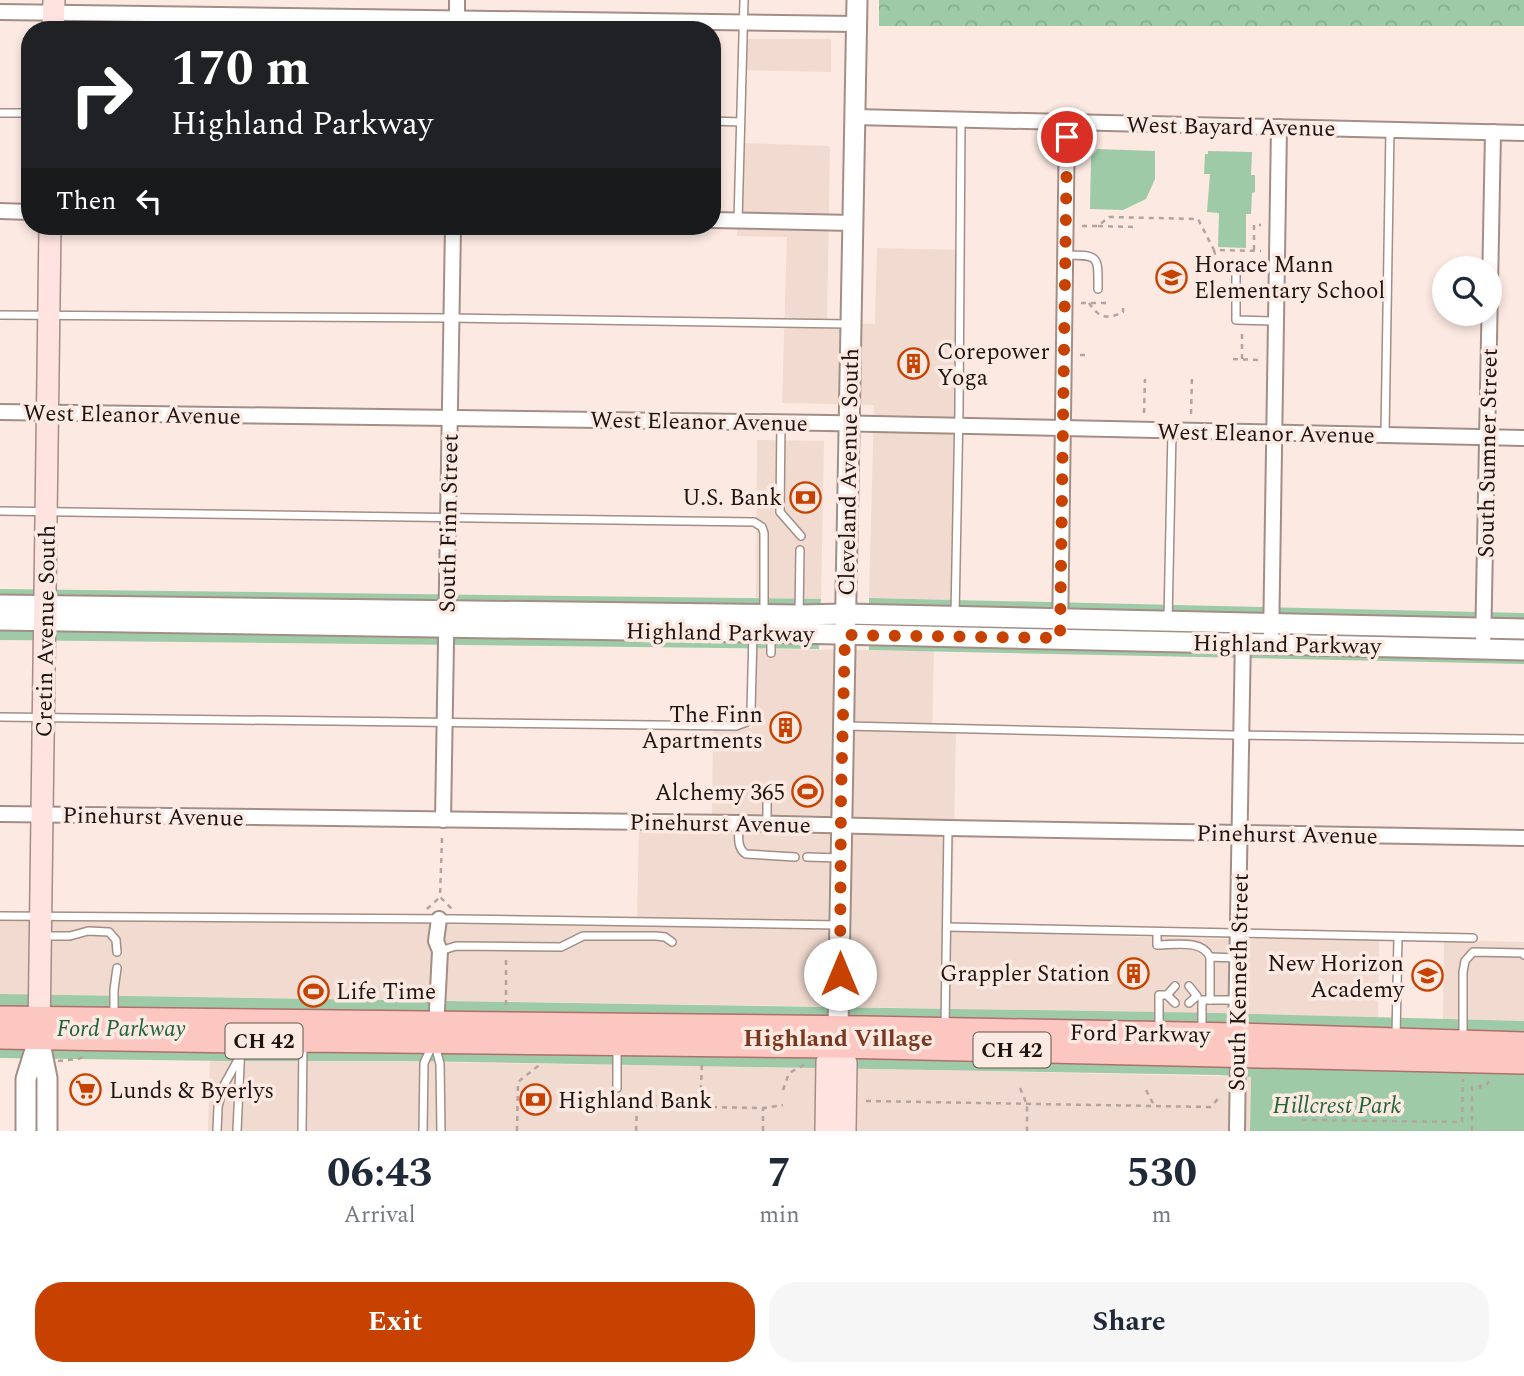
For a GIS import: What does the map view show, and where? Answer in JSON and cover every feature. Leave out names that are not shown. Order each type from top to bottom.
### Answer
[{"type":"main road","name":"Cretin Avenue South","points":[[39,1027],[50,235]]},
{"type":"main road","name":"Ford Parkway","points":[[0,1018],[39,1027],[303,1040],[436,1032]]},
{"type":"main road","name":"Ford Parkway","points":[[0,1037],[39,1027],[114,1018],[251,1036],[436,1032],[1237,1045],[1396,1041],[1524,1045]]},
{"type":"main road","name":"Ford Parkway","points":[[1101,1043],[1159,1034],[1202,1034],[1237,1045],[1494,1070],[1524,1062]]},
{"type":"main road","points":[[826,1131],[827,1062],[838,1037]]},
{"type":"main road","points":[[838,1037],[846,1063],[845,1131]]},
{"type":"street","points":[[457,0],[457,21]]},
{"type":"street","name":"Cleveland Avenue South","points":[[838,1037],[857,0]]},
{"type":"street","points":[[0,12],[336,21]]},
{"type":"street","points":[[721,22],[856,24]]},
{"type":"street","name":"West Bayard Avenue","points":[[854,117],[1524,133]]},
{"type":"street","points":[[1060,628],[1068,122]]},
{"type":"street","points":[[1271,644],[1279,127]]},
{"type":"street","name":"South Sumner Street","points":[[1483,649],[1493,132]]},
{"type":"street","points":[[0,211],[21,212]]},
{"type":"street","points":[[721,220],[853,223]]},
{"type":"street","name":"South Finn Street","points":[[443,820],[453,235]]},
{"type":"street","name":"West Eleanor Avenue","points":[[0,412],[848,423],[1524,438]]},
{"type":"street","name":"Highland Parkway","points":[[0,605],[45,613],[761,625],[799,624],[846,614],[955,616],[1243,644],[1524,650]]},
{"type":"street","name":"Highland Parkway","points":[[0,620],[45,613]]},
{"type":"street","name":"Highland Parkway","points":[[799,624],[845,635],[1060,628],[1168,621],[1524,629]]},
{"type":"street","name":"South Kenneth Street","points":[[1237,1131],[1243,623]]},
{"type":"street","name":"Pinehurst Avenue","points":[[0,814],[738,822],[1524,838]]},
{"type":"street","points":[[436,1032],[440,951],[436,941],[439,919]]},
{"type":"street","name":"Cretin Avenue South","points":[[26,1131],[26,1079],[39,1027]]},
{"type":"street","name":"Cretin Avenue South","points":[[39,1027],[47,1078],[47,1131]]},
{"type":"lane","points":[[738,221],[744,0]]},
{"type":"lane","points":[[0,113],[21,113]]},
{"type":"lane","points":[[955,616],[961,120]]},
{"type":"lane","points":[[721,121],[740,122]]},
{"type":"lane","points":[[1385,435],[1390,130]]},
{"type":"lane","points":[[1065,255],[1082,255],[1095,260],[1098,265],[1098,289]]},
{"type":"lane","points":[[1236,267],[1236,320],[1276,321]]},
{"type":"lane","points":[[0,315],[850,324]]},
{"type":"lane","points":[[781,422],[780,512],[801,536]]},
{"type":"lane","points":[[1168,621],[1172,431]]},
{"type":"lane","points":[[0,511],[754,522],[762,527],[764,533],[761,625],[751,710],[747,722],[736,726],[0,717]]},
{"type":"lane","points":[[799,624],[800,550]]},
{"type":"lane","points":[[890,615],[890,635]]},
{"type":"lane","points":[[761,625],[771,653]]},
{"type":"lane","points":[[844,726],[1524,740]]},
{"type":"lane","points":[[767,804],[767,823]]},
{"type":"lane","points":[[738,822],[741,852],[753,856],[795,857]]},
{"type":"lane","points":[[940,1039],[947,928],[948,828]]},
{"type":"lane","points":[[807,857],[841,858]]},
{"type":"lane","points":[[0,916],[70,936],[88,932],[109,932],[116,940],[117,952]]},
{"type":"lane","points":[[40,926],[439,919],[840,925]]},
{"type":"lane","points":[[947,928],[1473,939]]},
{"type":"lane","points":[[1157,932],[1157,945],[1200,946],[1207,950],[1210,957],[1197,999]]},
{"type":"lane","points":[[440,951],[456,946],[561,947],[583,936],[656,936],[665,937],[672,942]]},
{"type":"lane","points":[[1396,1041],[1398,937]]},
{"type":"lane","points":[[1463,1043],[1465,961],[1474,952],[1524,955]]},
{"type":"lane","points":[[1210,957],[1238,958]]},
{"type":"lane","points":[[114,1018],[117,968]]},
{"type":"lane","points":[[1159,1034],[1159,995],[1172,998],[1175,986]]},
{"type":"lane","points":[[1189,986],[1197,999],[1202,1034]]},
{"type":"lane","points":[[1197,999],[1237,1000]]},
{"type":"lane","points":[[423,1131],[424,1063],[436,1032]]},
{"type":"lane","points":[[436,1032],[440,1064],[441,1131]]},
{"type":"lane","points":[[617,1034],[617,1088]]},
{"type":"lane","points":[[217,1131],[218,1107],[223,1087],[251,1036]]},
{"type":"lane","points":[[237,1131],[251,1036]]},
{"type":"lane","points":[[302,1131],[303,1040]]},
{"type":"lane","points":[[1494,1070],[1524,1045]]},
{"type":"path","points":[[1098,226],[1109,217],[1189,221],[1198,219],[1214,250],[1215,266],[1227,266]]},
{"type":"path","points":[[1254,251],[1254,225],[1261,225]]},
{"type":"path","points":[[1082,226],[1135,227]]},
{"type":"path","points":[[1214,250],[1261,251]]},
{"type":"path","points":[[1081,303],[1106,303]]},
{"type":"path","points":[[1089,303],[1107,318],[1123,312],[1123,308]]},
{"type":"path","points":[[1242,320],[1242,359]]},
{"type":"path","points":[[1080,355],[1089,355]]},
{"type":"path","points":[[1233,359],[1259,360]]},
{"type":"path","points":[[1191,414],[1192,376]]},
{"type":"path","points":[[1144,413],[1145,379]]},
{"type":"path","points":[[442,838],[440,897],[453,911],[456,919]]},
{"type":"path","points":[[506,947],[506,1005]]},
{"type":"path","points":[[517,1131],[518,1082],[538,1066],[538,1061]]},
{"type":"path","points":[[700,1108],[702,1062]]},
{"type":"path","points":[[783,1090],[789,1073],[810,1062]]},
{"type":"path","points":[[1472,1131],[1472,1087],[1486,1086],[1494,1070]]},
{"type":"path","points":[[1462,1131],[1463,1079]]},
{"type":"path","points":[[1477,1079],[1479,1087]]},
{"type":"path","points":[[1020,1087],[1027,1105],[1027,1131]]},
{"type":"path","points":[[1146,1090],[1155,1107]]},
{"type":"path","points":[[866,1101],[1210,1107],[1219,1098]]},
{"type":"path","points":[[636,1131],[637,1107],[763,1108],[783,1105]]},
{"type":"path","points":[[763,1108],[763,1131]]},
{"type":"path","points":[[1302,1120],[1462,1122]]},
{"type":"shaded area","points":[[747,39],[831,39],[831,72],[746,70]]},
{"type":"shaded area","points":[[739,143],[830,146],[827,323],[875,324],[877,248],[962,250],[960,600],[869,598],[874,405],[782,403],[787,237],[737,236]]},
{"type":"shaded area","points":[[757,440],[824,441],[821,599],[756,598]]},
{"type":"shaded area","points":[[755,649],[934,651],[932,730],[956,731],[952,931],[1220,939],[1379,939],[1378,1018],[0,994],[0,912],[40,912],[41,920],[637,926],[639,823],[712,825],[713,728],[752,728]]},
{"type":"shaded area","points":[[1444,940],[1524,942],[1524,1021],[1443,1019]]},
{"type":"shaded area","points":[[210,1061],[408,1061],[1251,1077],[1250,1131],[208,1131]]},
{"type":"green space","points":[[879,0],[1524,0],[1524,26],[879,26]]},
{"type":"green space","points":[[1097,149],[1155,151],[1155,179],[1146,199],[1123,210],[1090,209],[1091,157]]},
{"type":"green space","points":[[1208,151],[1252,152],[1251,175],[1255,175],[1255,192],[1252,193],[1251,214],[1246,214],[1246,248],[1218,247],[1219,213],[1207,212],[1210,174],[1204,174],[1205,154],[1208,154]]},
{"type":"green space","points":[[0,589],[821,599],[819,649],[0,640]]},
{"type":"green space","points":[[869,598],[1524,613],[1524,664],[869,650]]},
{"type":"green space","name":"Ford Parkway","points":[[0,994],[1217,1013],[1524,1021],[1524,1131],[1250,1131],[1251,1077],[1219,1075],[408,1061],[0,1058]]},
{"type":"place","name":"Horace Mann Elementary School","points":[[1171,277]]},
{"type":"place","name":"Corepower Yoga","points":[[914,364]]},
{"type":"place","name":"U.S. Bank","points":[[805,497]]},
{"type":"place","name":"The Finn Apartments","points":[[786,727]]},
{"type":"place","name":"Alchemy 365","points":[[808,792]]},
{"type":"place","name":"Grappler Station","points":[[1133,973]]},
{"type":"place","name":"New Horizon Academy","points":[[1427,976]]},
{"type":"place","name":"Life Time","points":[[313,991]]},
{"type":"place","name":"Lunds & Byerlys","points":[[86,1090]]},
{"type":"place","name":"Highland Bank","points":[[535,1100]]},
{"type":"district","name":"Highland Village","points":[[838,1038]]},
{"type":"route","points":[[840,974],[845,635],[1060,638],[1067,137]]},
{"type":"park label","name":"Hillcrest Park","points":[[1337,1105]]}]
